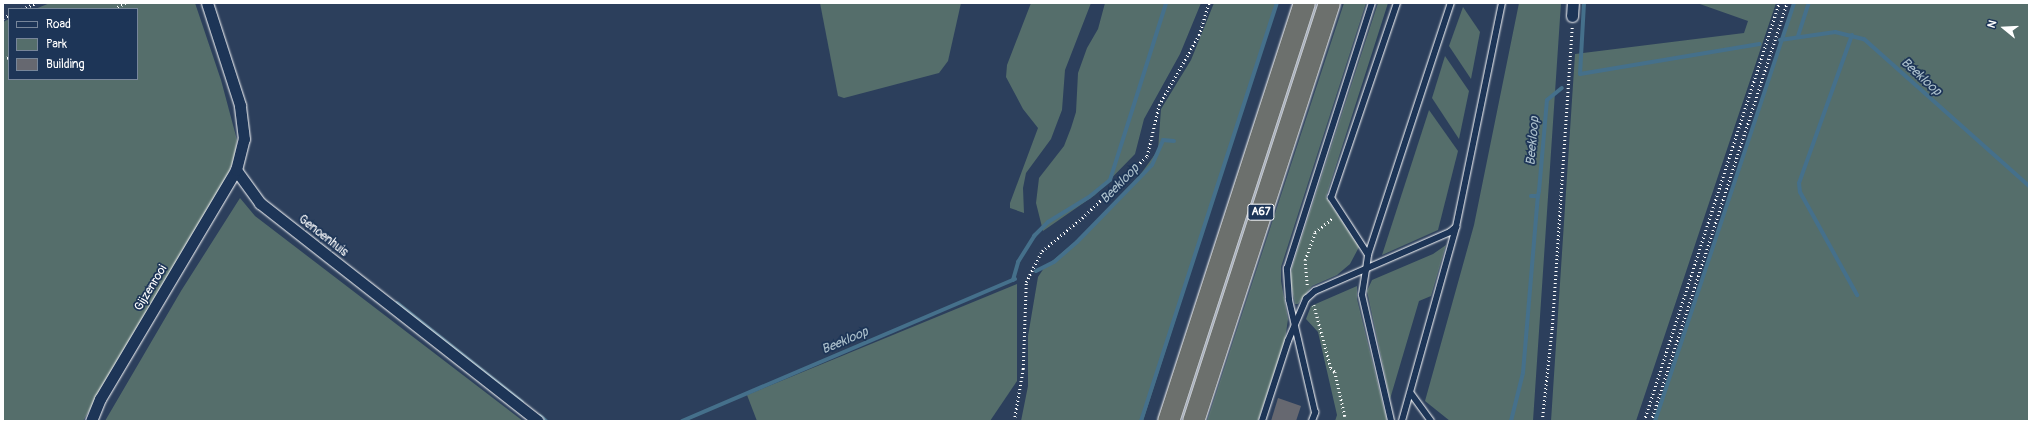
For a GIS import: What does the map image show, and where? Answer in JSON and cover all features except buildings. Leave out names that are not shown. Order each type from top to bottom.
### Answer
[{"type":"highway","name":"A67","points":[[1168,421],[1304,3]]},
{"type":"highway","name":"A67","points":[[1193,421],[1329,3]]},
{"type":"street","points":[[207,3],[240,105],[244,139],[236,170]]},
{"type":"street","points":[[1572,16],[1573,3]]},
{"type":"street","name":"Gijzenrooi","points":[[91,421],[100,399],[236,170]]},
{"type":"street","name":"Genoenhuis","points":[[236,170],[260,203],[538,421]]},
{"type":"lane","points":[[1312,421],[1315,412],[1289,300],[1286,269],[1372,3]]},
{"type":"lane","points":[[1368,255],[1331,198],[1396,3]]},
{"type":"lane","points":[[1391,421],[1362,295],[1368,255],[1451,3]]},
{"type":"lane","points":[[1402,421],[1456,227],[1502,3]]},
{"type":"lane","points":[[1262,421],[1295,321],[1300,308],[1310,295],[1450,232],[1456,227]]},
{"type":"lane","points":[[1411,393],[1431,421]]},
{"type":"path","points":[[24,8],[36,3]]},
{"type":"path","points":[[116,8],[125,3]]},
{"type":"path","points":[[1014,421],[1023,368],[1026,282],[1042,251],[1082,218],[1147,156],[1159,105],[1199,35],[1209,3]]},
{"type":"path","points":[[1644,421],[1779,3]]},
{"type":"path","points":[[1650,421],[1787,3]]},
{"type":"path","points":[[1542,421],[1552,328],[1572,16]]},
{"type":"path","points":[[1340,212],[1316,232],[1305,260],[1306,280],[1331,368],[1335,372],[1345,416],[1344,421]]},
{"type":"green space","points":[[50,3],[195,3],[221,80],[237,140],[235,157],[224,184],[83,421],[3,421],[3,22],[8,20],[8,80],[138,80],[138,8],[38,8]]},
{"type":"green space","points":[[820,3],[961,3],[948,61],[939,73],[844,98],[838,96]]},
{"type":"green space","points":[[1031,3],[1091,3],[1065,70],[1062,110],[1051,139],[1026,173],[1023,188],[1024,213],[1010,208],[1010,203],[1038,128],[1023,109],[1006,77],[1007,65]]},
{"type":"green space","points":[[1105,3],[1201,3],[1180,54],[1144,119],[1135,154],[1095,195],[1043,231],[1036,203],[1039,178],[1064,146],[1071,128],[1076,112],[1078,73],[1087,48],[1098,29]]},
{"type":"green space","points":[[1214,3],[1277,3],[1143,421],[1021,421],[1028,386],[1028,336],[1038,277],[1044,268],[1097,223],[1135,182],[1158,150],[1161,109],[1191,60]]},
{"type":"green space","points":[[1344,3],[1366,3],[1281,267],[1281,281],[1288,319],[1285,340],[1258,421],[1207,421]]},
{"type":"green space","points":[[1378,3],[1388,3],[1326,197],[1359,247],[1350,264],[1337,275],[1312,286],[1298,304],[1295,304],[1290,279],[1292,267]]},
{"type":"green space","points":[[1519,3],[1561,3],[1533,421],[1450,421],[1425,401],[1474,225]]},
{"type":"green space","points":[[1697,3],[1776,3],[1636,421],[1551,421],[1575,54],[1744,33],[1748,21]]},
{"type":"green space","points":[[1794,3],[2029,3],[2029,421],[1655,421]]},
{"type":"green space","points":[[1463,7],[1480,32],[1471,79],[1449,46]]},
{"type":"green space","points":[[1445,56],[1469,91],[1459,139],[1432,98]]},
{"type":"green space","points":[[1429,110],[1458,151],[1438,230],[1382,255]]},
{"type":"green space","points":[[240,198],[255,216],[523,421],[105,421],[181,291]]},
{"type":"green space","points":[[1446,245],[1431,296],[1419,301],[1390,399],[1367,291],[1372,280],[1433,254]]},
{"type":"green space","points":[[1017,284],[1017,381],[990,421],[757,421],[747,395]]},
{"type":"green space","points":[[1357,286],[1357,299],[1387,421],[1335,421],[1337,415],[1318,332],[1306,319],[1311,306]]},
{"type":"waterway","points":[[1013,280],[1018,262],[1034,236],[1048,222],[1089,197],[1110,180],[1166,3]]},
{"type":"waterway","points":[[1141,421],[1277,3]]},
{"type":"waterway","name":"Beekloop","points":[[1584,3],[1580,74],[1760,44]]},
{"type":"waterway","points":[[1655,421],[1794,3]]},
{"type":"waterway","points":[[1798,36],[1809,3]]},
{"type":"waterway","name":"Beekloop","points":[[1780,40],[1835,32],[1864,39],[2029,186]]},
{"type":"waterway","points":[[1852,35],[1799,183],[1800,192],[1857,295]]},
{"type":"waterway","name":"Beekloop","points":[[1531,196],[1538,196],[1539,191],[1547,100],[1562,88]]},
{"type":"waterway","name":"Beekloop","points":[[1036,271],[1054,262],[1077,242],[1152,165],[1163,140],[1174,141]]},
{"type":"waterway","points":[[1511,421],[1523,373],[1538,196]]},
{"type":"waterway","name":"Beekloop","points":[[682,421],[1015,279]]},
{"type":"waterway","points":[[397,303],[522,402]]},
{"type":"waterway","points":[[540,416],[546,421]]}]
